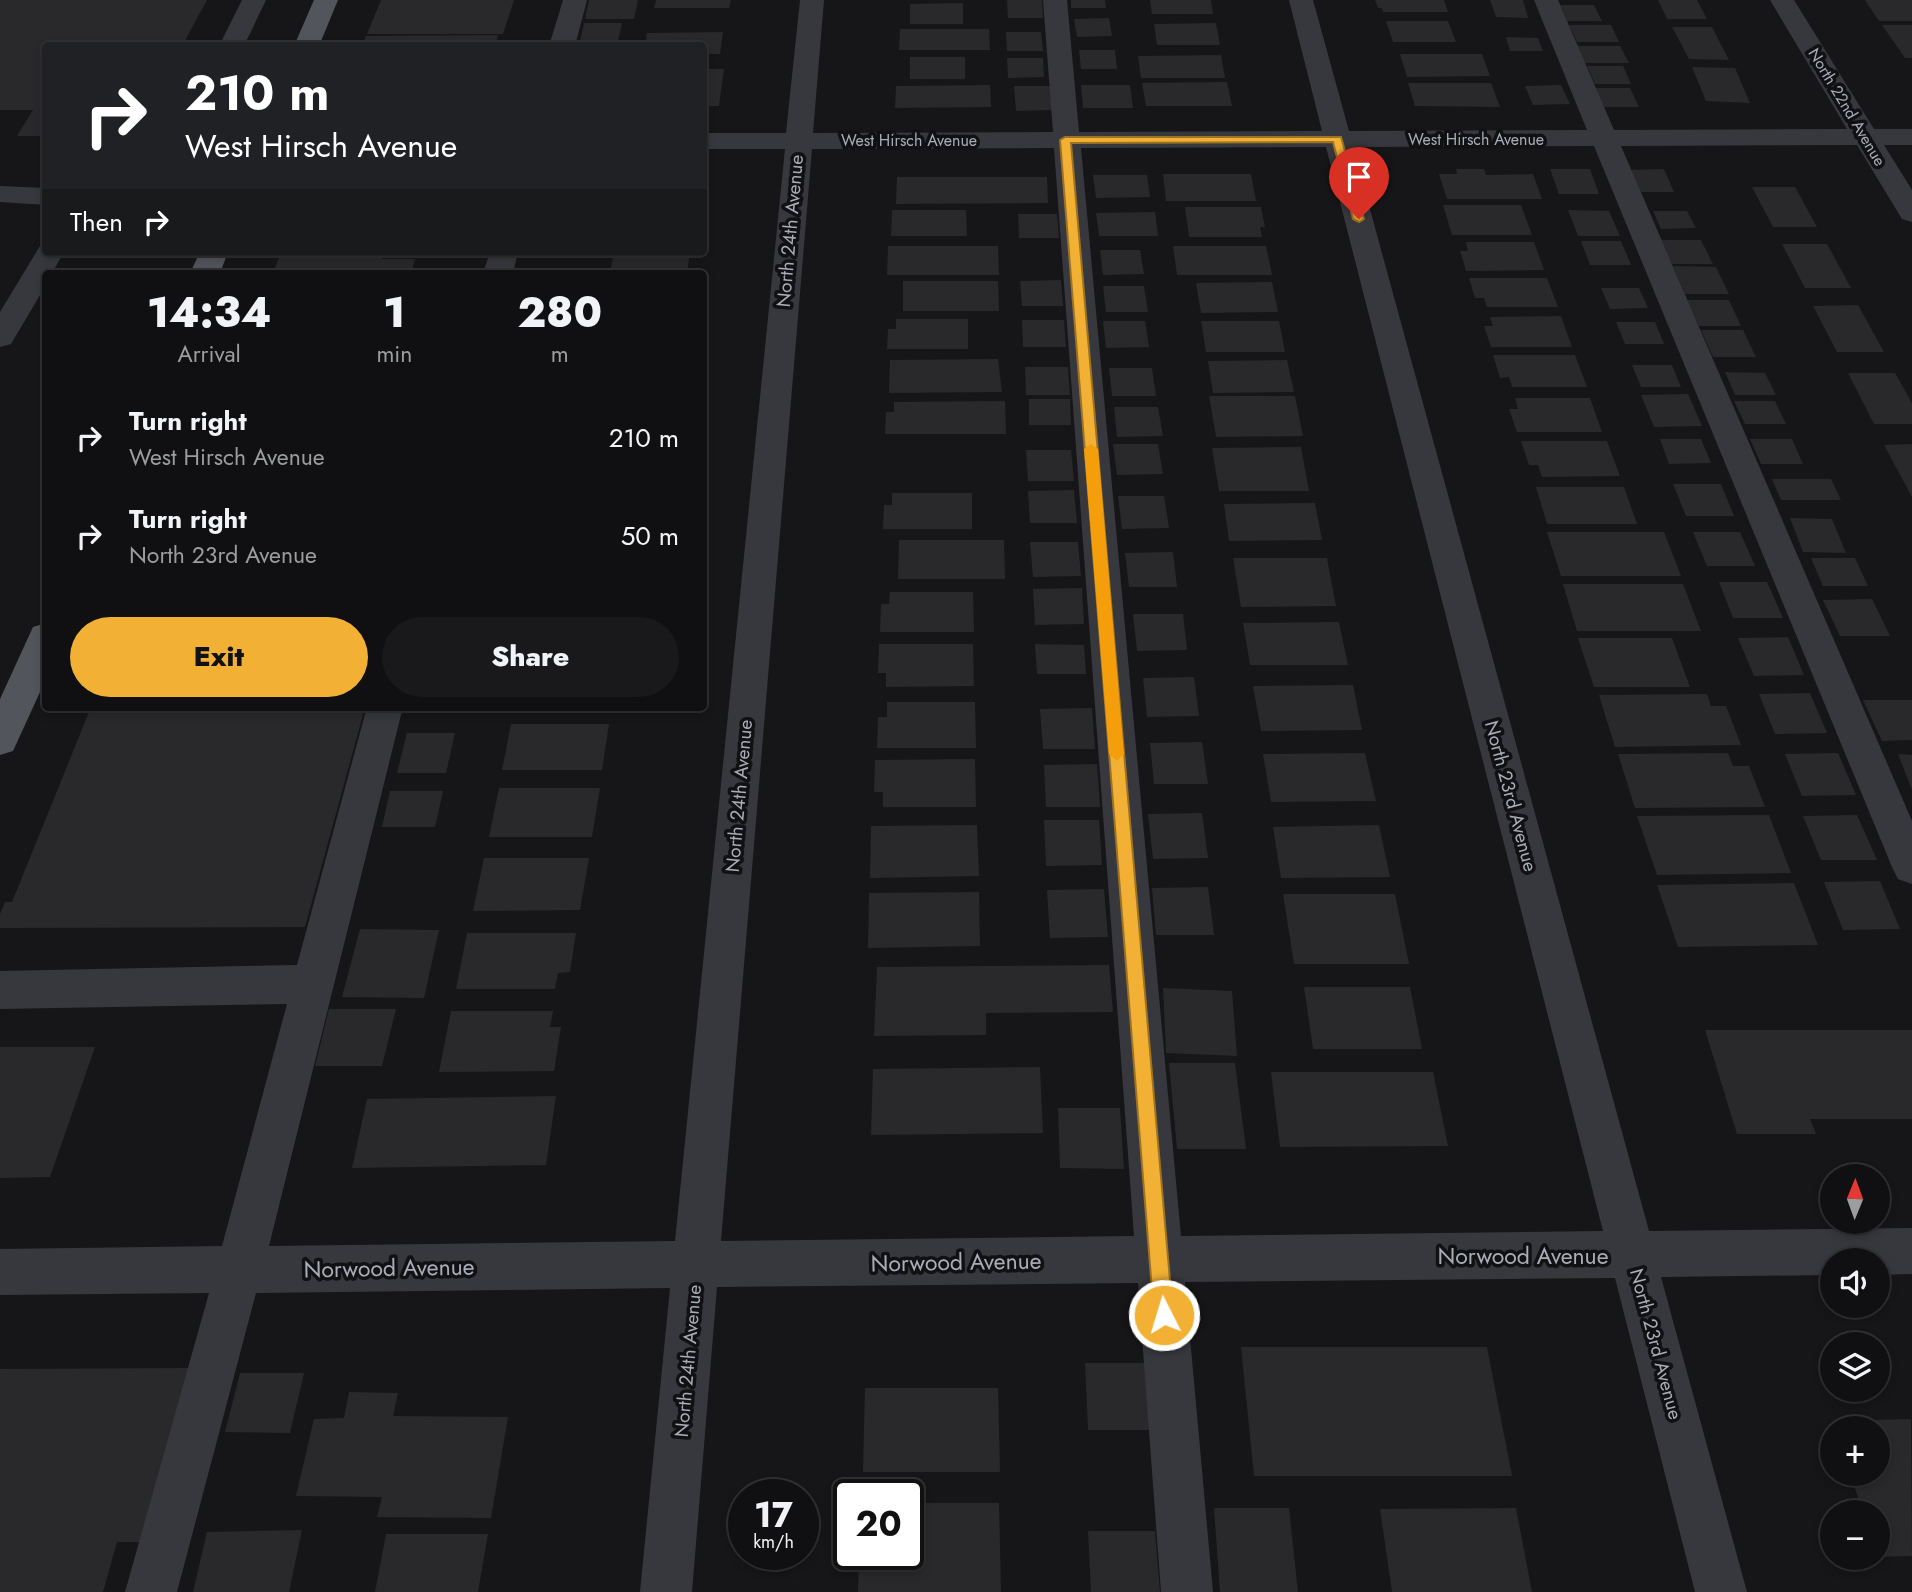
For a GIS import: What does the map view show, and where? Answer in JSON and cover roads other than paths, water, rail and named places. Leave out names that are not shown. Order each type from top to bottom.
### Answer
[{"type":"main road","points":[[308,42],[326,0]]},
{"type":"main road","points":[[0,740],[9,700],[42,643]]},
{"type":"street","points":[[233,42],[254,0]]},
{"type":"street","points":[[563,42],[575,0]]},
{"type":"street","name":"North 24th Avenue","points":[[666,1592],[812,0]]},
{"type":"street","points":[[1055,0],[1186,1592]]},
{"type":"street","name":"North 23rd Avenue","points":[[1301,0],[1721,1592]]},
{"type":"street","points":[[1546,0],[1912,867]]},
{"type":"street","name":"North 22nd Avenue","points":[[1782,0],[1912,214]]},
{"type":"street","name":"West Hirsch Avenue","points":[[707,141],[1912,137]]},
{"type":"street","points":[[0,194],[42,197]]},
{"type":"street","points":[[0,337],[48,256]]},
{"type":"street","points":[[151,1592],[239,1270],[384,711]]},
{"type":"street","points":[[0,990],[314,984]]},
{"type":"street","name":"Norwood Avenue","points":[[0,1272],[1912,1251]]}]
